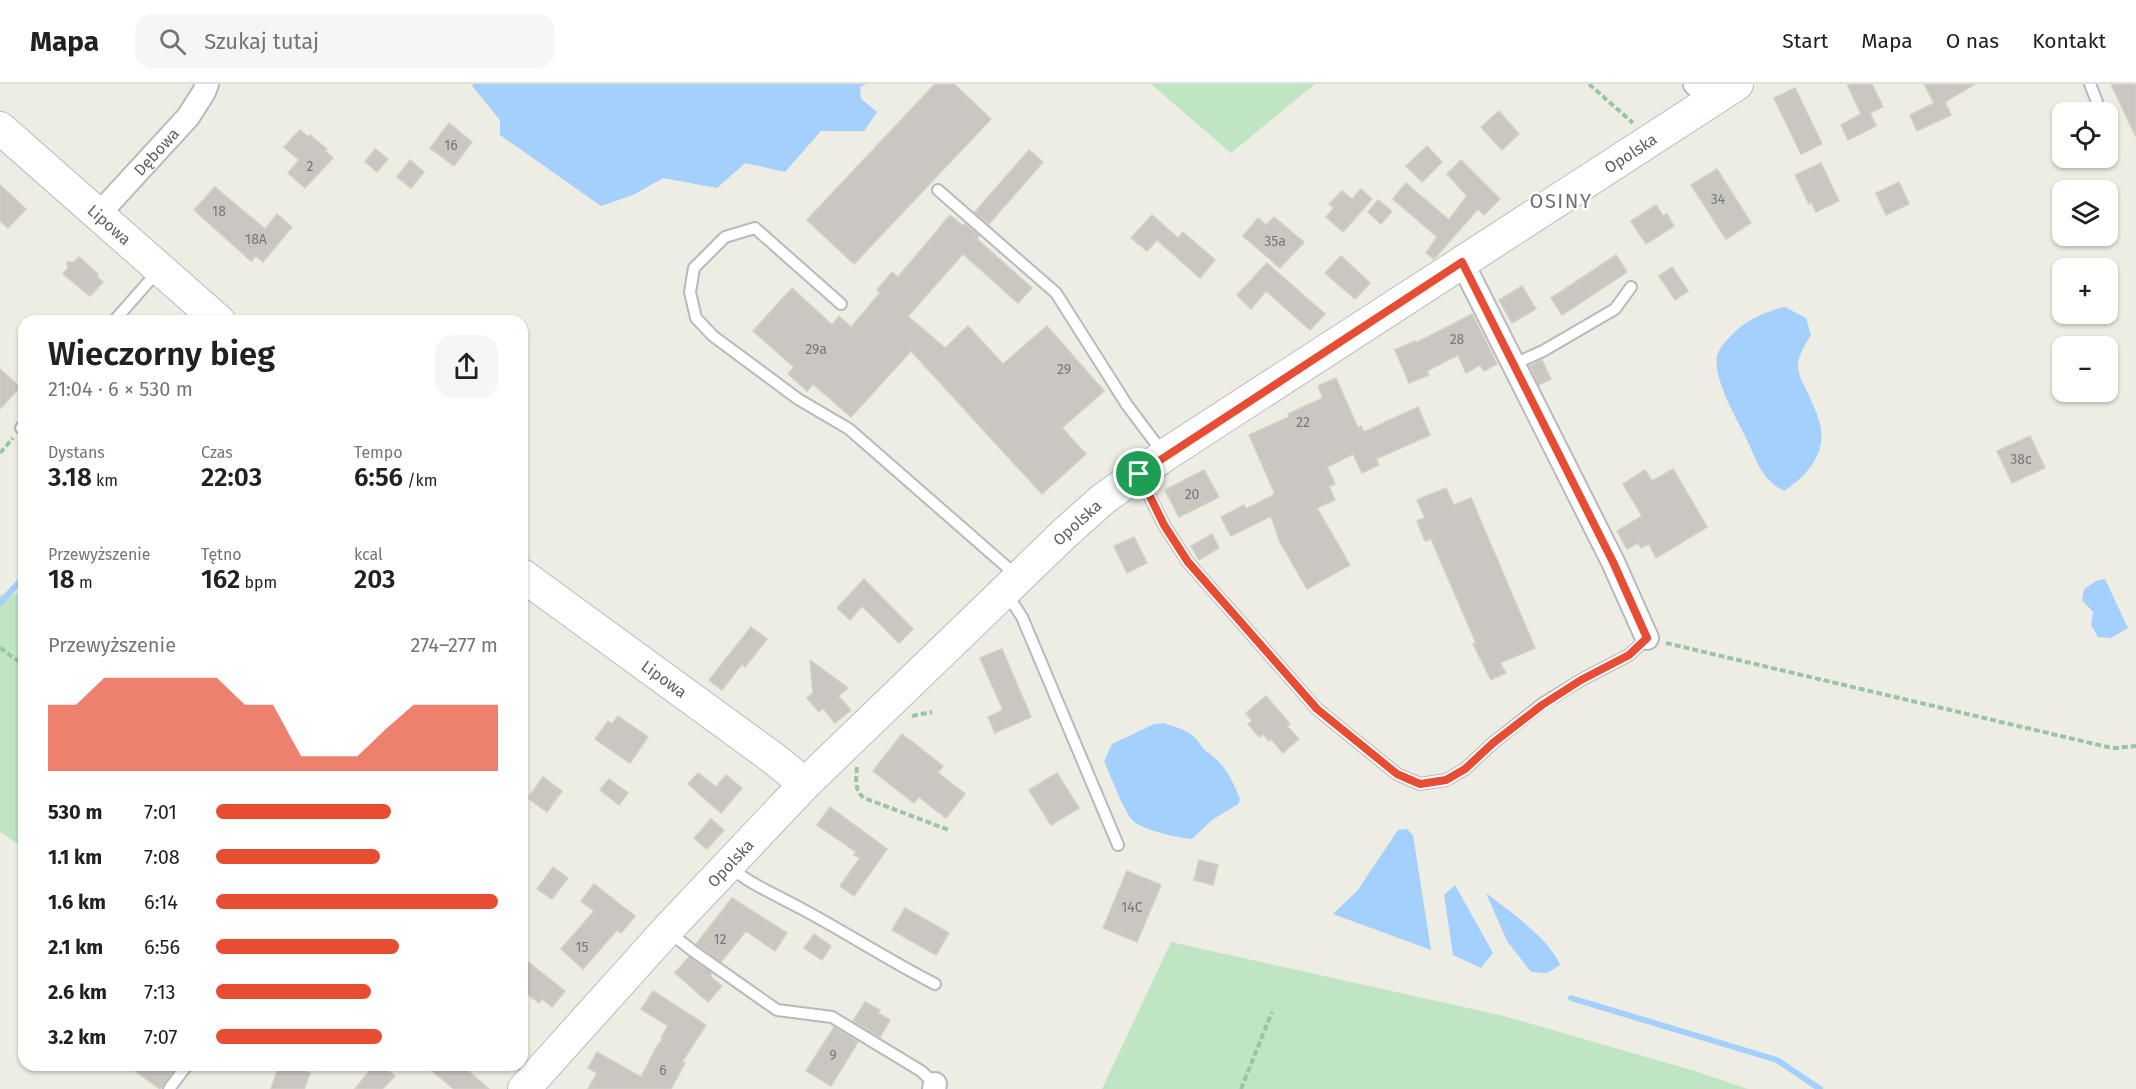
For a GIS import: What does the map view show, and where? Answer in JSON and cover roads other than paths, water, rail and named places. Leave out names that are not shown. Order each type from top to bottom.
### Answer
[{"type":"street","name":"Dębowa","points":[[98,215],[188,117],[207,84]]},
{"type":"street","name":"Opolska","points":[[524,1089],[667,930],[805,784],[1011,584],[1103,499],[1165,455],[1462,262],[1715,89]]},
{"type":"street","name":"Lipowa","points":[[0,128],[212,315]]},
{"type":"street","points":[[1462,262],[1613,562],[1647,638]]},
{"type":"street","name":"Lipowa","points":[[528,579],[773,758],[805,784]]},
{"type":"lane","points":[[2090,84],[2097,102]]},
{"type":"lane","points":[[938,190],[1056,293],[1127,405],[1165,455]]},
{"type":"lane","points":[[841,304],[755,228],[725,237],[694,268],[690,292],[696,318],[713,336],[798,399],[849,429],[1011,584],[1022,617],[1118,845]]},
{"type":"lane","points":[[119,315],[160,269]]},
{"type":"lane","points":[[1514,364],[1543,351],[1615,309],[1631,287]]},
{"type":"lane","points":[[1139,474],[1164,525],[1188,562],[1317,709],[1397,774],[1420,784],[1446,780],[1465,769],[1493,743],[1542,705],[1581,680],[1629,655],[1647,638]]},
{"type":"lane","points":[[727,865],[757,886],[802,909],[900,967],[935,984]]},
{"type":"lane","points":[[667,930],[777,1010],[832,1017],[921,1071],[935,1086]]},
{"type":"lane","points":[[169,1089],[182,1071]]},
{"type":"water","points":[[473,84],[866,84],[860,87],[861,99],[877,112],[864,131],[821,131],[785,172],[745,163],[717,188],[663,178],[633,195],[601,206],[500,135],[500,120],[472,86]]},
{"type":"water","points":[[1785,307],[1806,318],[1811,335],[1800,356],[1798,368],[1818,417],[1821,440],[1820,449],[1812,465],[1799,480],[1784,491],[1769,480],[1760,467],[1725,395],[1716,362],[1722,346],[1739,328],[1760,315]]},
{"type":"water","points":[[2105,579],[2128,628],[2111,638],[2098,637],[2091,625],[2093,612],[2082,600],[2084,589],[2096,581]]},
{"type":"water","points":[[1164,723],[1191,734],[1218,761],[1231,779],[1240,800],[1238,804],[1212,820],[1192,839],[1152,830],[1133,821],[1121,801],[1104,761],[1112,744],[1154,724]]},
{"type":"water","points":[[1407,829],[1413,835],[1431,950],[1333,914],[1357,891],[1398,830]]},
{"type":"water","points":[[1455,885],[1493,953],[1481,968],[1453,955],[1444,895]]},
{"type":"water","points":[[1486,893],[1539,936],[1560,965],[1547,973],[1531,972],[1507,941]]},
{"type":"waterway","points":[[0,603],[18,584]]},
{"type":"waterway","points":[[1571,998],[1777,1060],[1820,1089]]},
{"type":"district","name":"OSINY","points":[[1561,201]]}]
